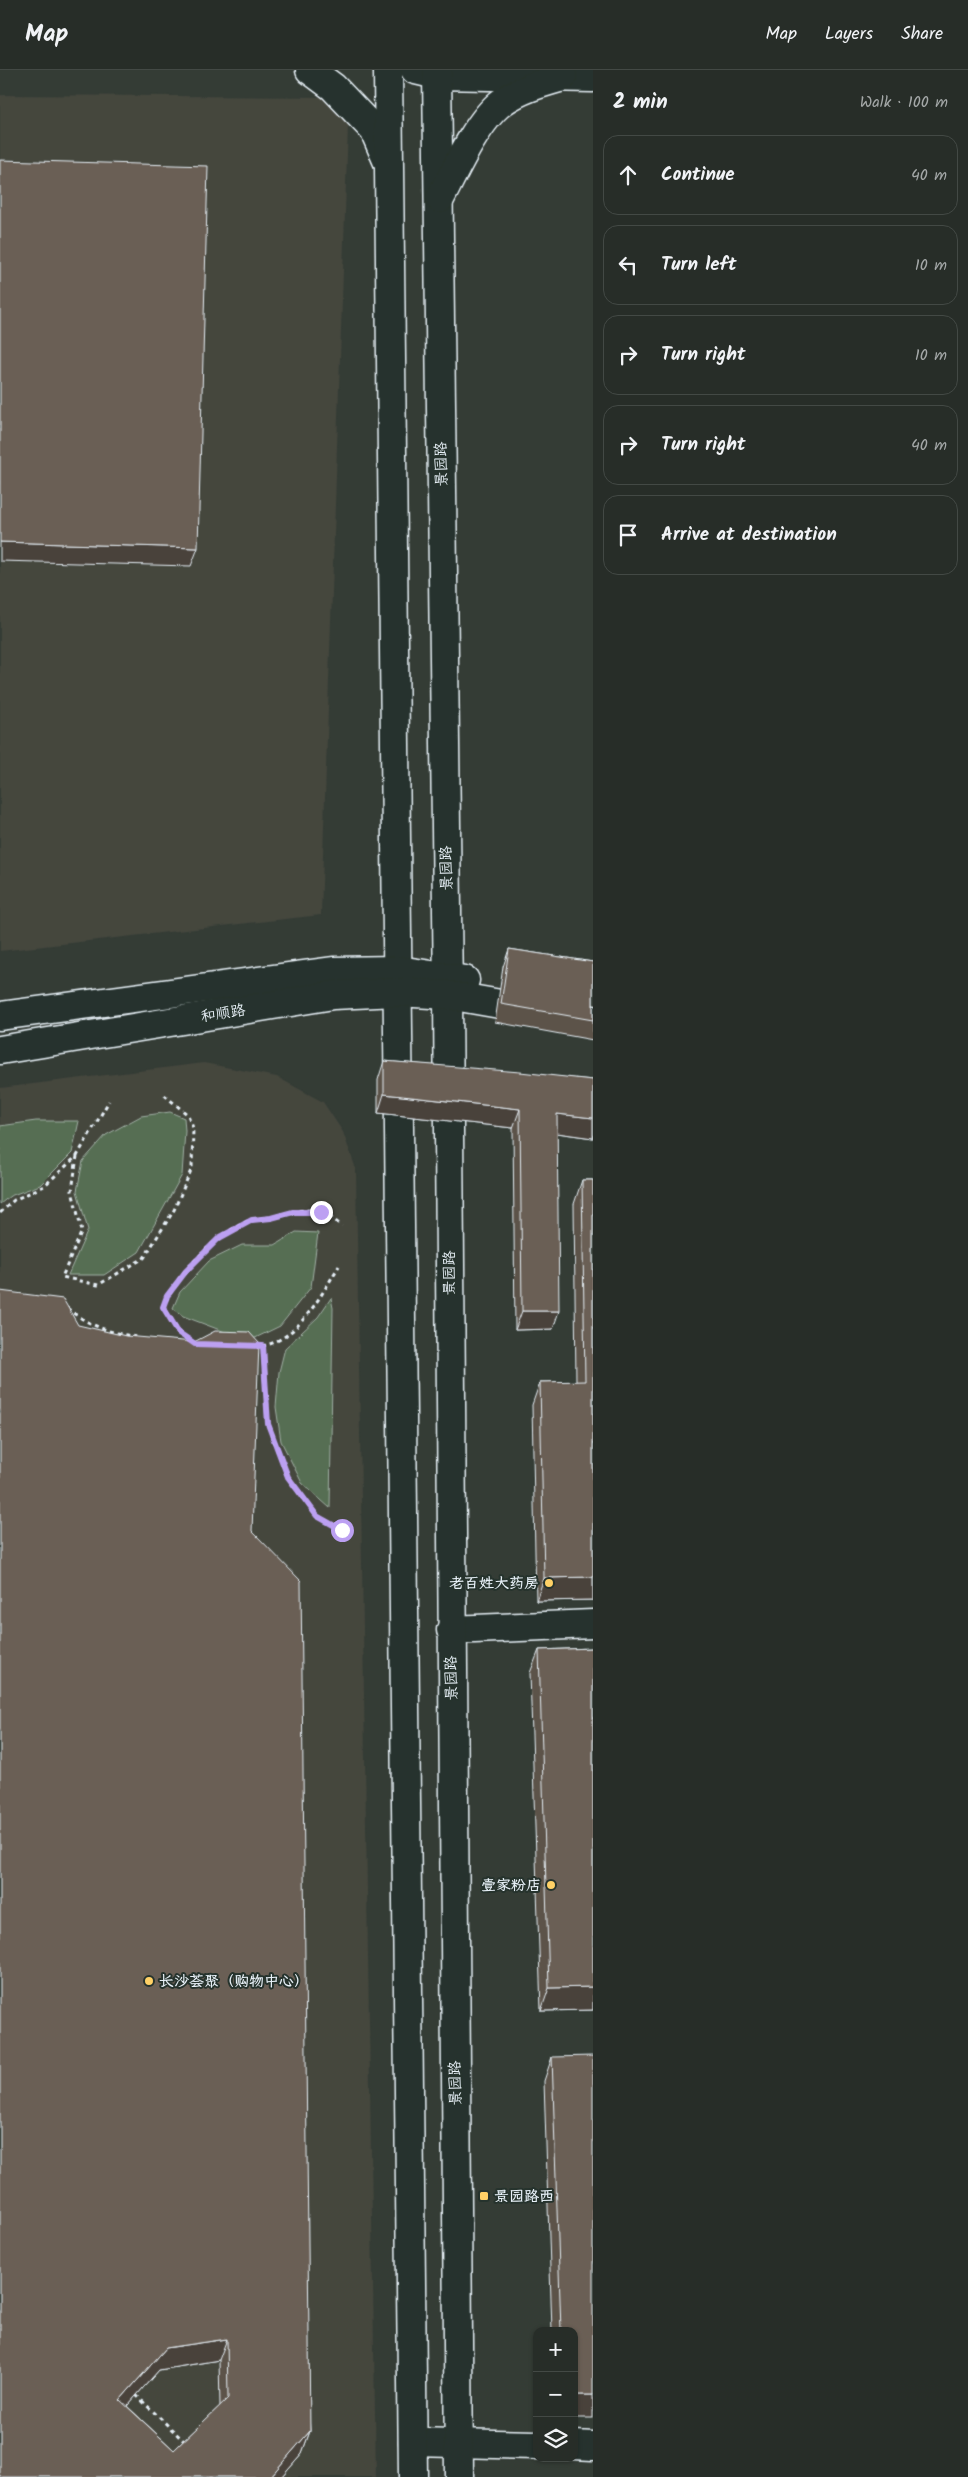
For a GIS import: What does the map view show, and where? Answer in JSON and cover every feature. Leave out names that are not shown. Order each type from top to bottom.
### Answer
[{"type":"main road","points":[[310,70],[333,87],[374,130],[389,166]]},
{"type":"main road","points":[[388,70],[413,2477]]},
{"type":"main road","points":[[429,72],[593,78]]},
{"type":"main road","name":"景园路","points":[[429,72],[438,202],[448,986],[458,2477]]},
{"type":"main road","points":[[438,202],[473,136],[502,103],[532,86],[563,77]]},
{"type":"main road","name":"和顺路","points":[[0,1016],[333,971],[398,981],[448,986]]},
{"type":"main road","name":"和顺路","points":[[0,1050],[333,995],[398,981]]},
{"type":"main road","points":[[448,986],[593,1001]]},
{"type":"main road","points":[[448,986],[593,1020]]},
{"type":"main road","points":[[451,1630],[593,1624]]},
{"type":"main road","points":[[413,2442],[533,2445]]},
{"type":"main road","points":[[578,2446],[593,2446]]},
{"type":"path","points":[[76,1156],[72,1191],[82,1231],[62,1277],[98,1284],[121,1273],[144,1258],[174,1210],[192,1168],[194,1128],[188,1116],[162,1093]]},
{"type":"path","points":[[0,1214],[14,1200],[44,1186],[76,1156],[109,1101]]},
{"type":"path","points":[[185,1343],[195,1344],[179,1333],[163,1307],[167,1296],[186,1271],[219,1238],[252,1220],[271,1218],[293,1212],[321,1212],[342,1226]]},
{"type":"path","points":[[250,1347],[263,1346],[286,1337],[310,1311],[339,1266]]},
{"type":"path","points":[[59,1304],[83,1321],[118,1334],[147,1338]]},
{"type":"path","points":[[118,1334],[118,1342]]},
{"type":"path","points":[[263,1346],[268,1424],[288,1477],[317,1516],[342,1530]]},
{"type":"path","points":[[136,2396],[194,2450]]},
{"type":"shaded area","points":[[0,95],[349,97],[321,915],[0,951]]},
{"type":"shaded area","name":"长沙荟聚（购物中心）","points":[[204,1063],[277,1077],[323,1102],[343,1132],[356,1169],[376,2477],[0,2477],[0,1088]]},
{"type":"green space","points":[[170,1112],[184,1118],[182,1175],[139,1252],[104,1275],[68,1275],[88,1230],[77,1191],[83,1161],[106,1135],[141,1116]]},
{"type":"green space","points":[[36,1121],[79,1121],[72,1153],[40,1185],[10,1196],[0,1204],[0,1126]]},
{"type":"green space","points":[[296,1232],[318,1233],[311,1287],[280,1326],[249,1341],[183,1316],[173,1308],[180,1292],[209,1261],[242,1245],[275,1245]]},
{"type":"green space","points":[[331,1298],[333,1308],[330,1508],[302,1483],[281,1441],[276,1407],[279,1372],[285,1348],[318,1317]]},
{"type":"building","points":[[0,160],[208,166],[198,548],[0,542]]},
{"type":"building","points":[[509,949],[593,962],[593,1020],[501,1004]]},
{"type":"building","points":[[384,1061],[593,1080],[593,1118],[557,1114],[559,1311],[522,1311],[520,1109],[384,1094]]},
{"type":"building","points":[[582,1180],[593,1180],[593,1577],[544,1578],[540,1382],[585,1381]]},
{"type":"building","name":"长沙荟聚（购物中心）","points":[[0,1291],[63,1299],[78,1325],[126,1336],[194,1342],[215,1331],[249,1332],[259,1343],[252,1531],[301,1581],[310,2431],[270,2477],[0,2477]],"holes":[[[227,2339],[228,2398],[174,2450],[120,2400],[166,2348]]]},
{"type":"building","points":[[593,1648],[593,1987],[549,1988],[539,1650]]},
{"type":"building","points":[[593,2056],[593,2395],[578,2395],[578,2327],[561,2327],[552,2057]]},
{"type":"place","name":"老百姓大药房","points":[[549,1583]]},
{"type":"place","name":"壹家粉店","points":[[551,1885]]},
{"type":"place","name":"长沙荟聚（购物中心）","points":[[149,1981]]},
{"type":"place","name":"景园路西","points":[[484,2196]]},
{"type":"route","points":[[321,1212],[293,1212],[271,1218],[252,1220],[219,1238],[186,1271],[167,1296],[163,1307],[179,1333],[195,1344],[263,1346],[268,1424],[288,1477],[317,1516],[342,1530]]}]
